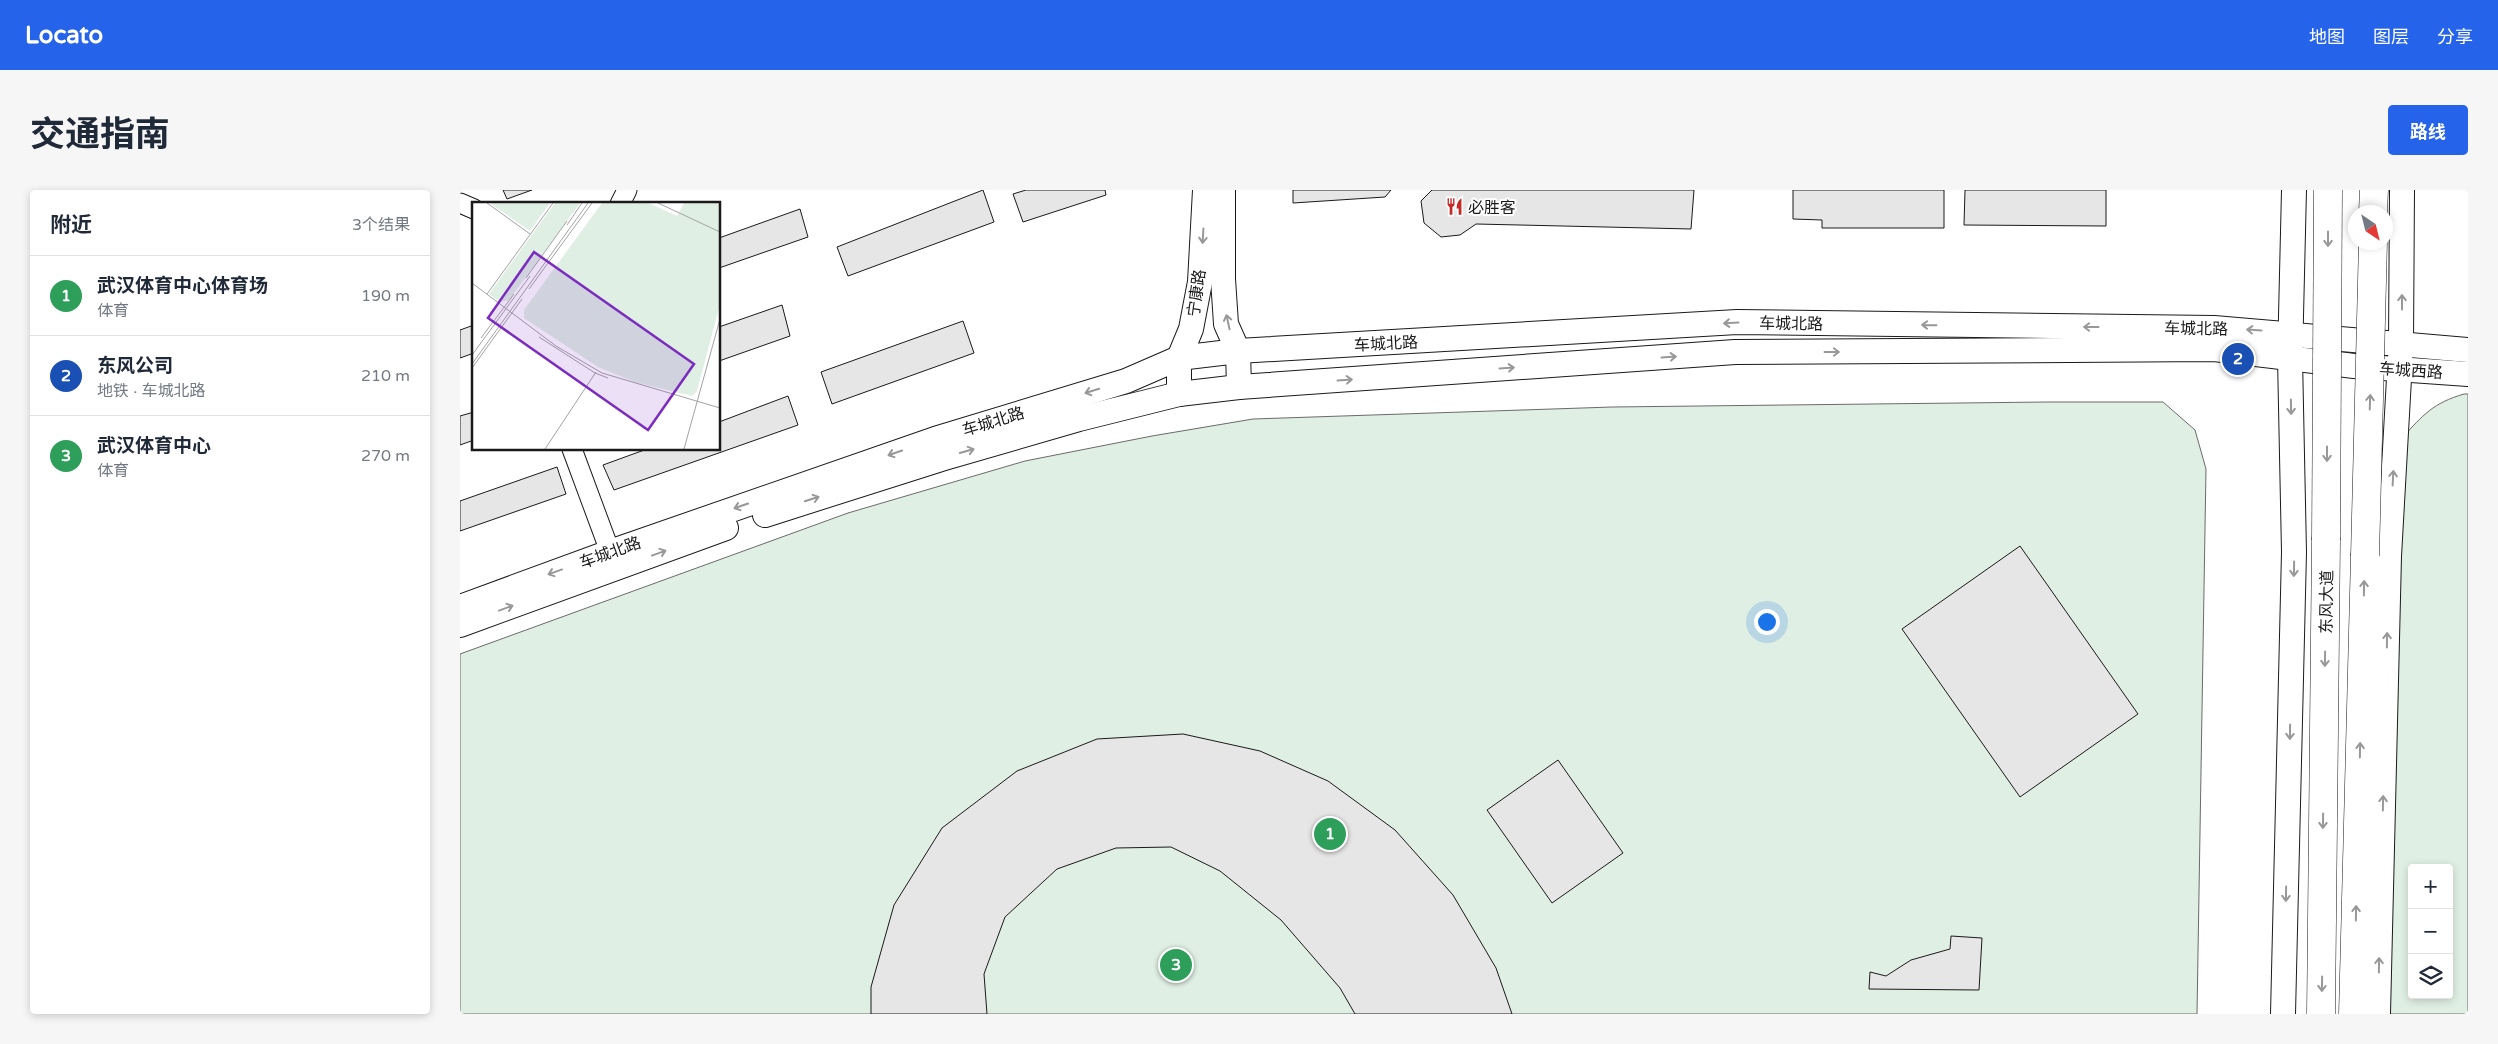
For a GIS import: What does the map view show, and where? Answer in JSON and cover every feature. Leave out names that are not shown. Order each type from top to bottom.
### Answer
[{"type":"highway","name":"东风大道","points":[[2321,1014],[2328,190]]},
{"type":"highway","points":[[2373,205],[2374,190]]},
{"type":"highway","points":[[2353,1014],[2373,250]]},
{"type":"main road","name":"宁康路","points":[[1179,394],[1179,358],[1196,307],[1205,190]]},
{"type":"main road","points":[[1223,190],[1223,279],[1226,324],[1238,351],[1239,387]]},
{"type":"main road","points":[[2283,1014],[2294,552],[2290,358],[2294,190]]},
{"type":"main road","points":[[2378,1014],[2390,556],[2401,343],[2402,190]]},
{"type":"main road","name":"车城北路","points":[[460,625],[613,560],[935,439],[1126,381],[1179,358],[1238,351],[1737,322],[2214,328],[2354,338]]},
{"type":"main road","name":"车城西路","points":[[2354,338],[2468,350]]},
{"type":"main road","name":"车城北路","points":[[460,606],[1079,418],[1179,394],[1239,387],[1735,352],[2214,350],[2354,366]]},
{"type":"main road","name":"车城西路","points":[[2354,366],[2468,374]]},
{"type":"street","points":[[621,202],[627,190]]},
{"type":"street","points":[[460,203],[472,208]]},
{"type":"street","points":[[572,450],[613,560]]},
{"type":"green space","points":[[2468,394],[2468,1014],[2381,1014],[2402,438],[2429,411],[2444,401]]},
{"type":"green space","points":[[2163,402],[2195,430],[2206,469],[2197,1014],[460,1014],[460,654],[848,513],[1025,461],[1152,436],[1253,419],[1612,407]]},
{"type":"building","points":[[503,190],[532,190],[507,199]]},
{"type":"building","points":[[983,190],[994,222],[848,276],[837,247]]},
{"type":"building","points":[[1026,190],[1105,190],[1106,195],[1023,222],[1013,194]]},
{"type":"building","points":[[1293,190],[1391,190],[1385,197],[1293,203]]},
{"type":"building","points":[[1432,190],[1694,190],[1691,229],[1476,224],[1460,235],[1441,237],[1424,223],[1421,201]]},
{"type":"building","points":[[1793,190],[1944,190],[1944,228],[1822,228],[1822,220],[1793,219]]},
{"type":"building","points":[[1965,190],[2106,190],[2106,226],[1964,225]]},
{"type":"building","points":[[800,209],[808,237],[720,268],[720,238]]},
{"type":"building","points":[[782,305],[790,336],[720,361],[720,327]]},
{"type":"building","points":[[963,321],[974,353],[832,404],[821,372]]},
{"type":"building","points":[[472,326],[472,354],[460,358],[460,330]]},
{"type":"building","points":[[788,396],[798,425],[614,490],[603,465],[644,450],[720,450],[720,422]]},
{"type":"building","points":[[472,413],[472,441],[460,445],[460,416]]},
{"type":"building","points":[[557,467],[566,494],[460,531],[460,501]]},
{"type":"building","points":[[2020,546],[2138,714],[2020,797],[1902,629]]},
{"type":"building","points":[[1183,734],[1260,751],[1328,781],[1395,830],[1453,895],[1496,968],[1512,1014],[1355,1014],[1340,988],[1281,920],[1220,871],[1171,847],[1116,848],[1057,869],[1005,917],[984,974],[987,1014],[871,1014],[871,987],[894,905],[942,828],[1017,771],[1097,739]]},
{"type":"building","points":[[1558,760],[1623,853],[1552,903],[1487,810]]},
{"type":"building","points":[[1951,936],[1982,938],[1979,990],[1869,989],[1870,972],[1886,976],[1911,960],[1950,949]]},
{"type":"place","name":"必胜客","points":[[1454,207]]},
{"type":"place","name":"东风公司","points":[[2238,359]]},
{"type":"place","name":"武汉体育中心体育场","points":[[1330,834]]},
{"type":"place","name":"武汉体育中心","points":[[1176,965]]}]
